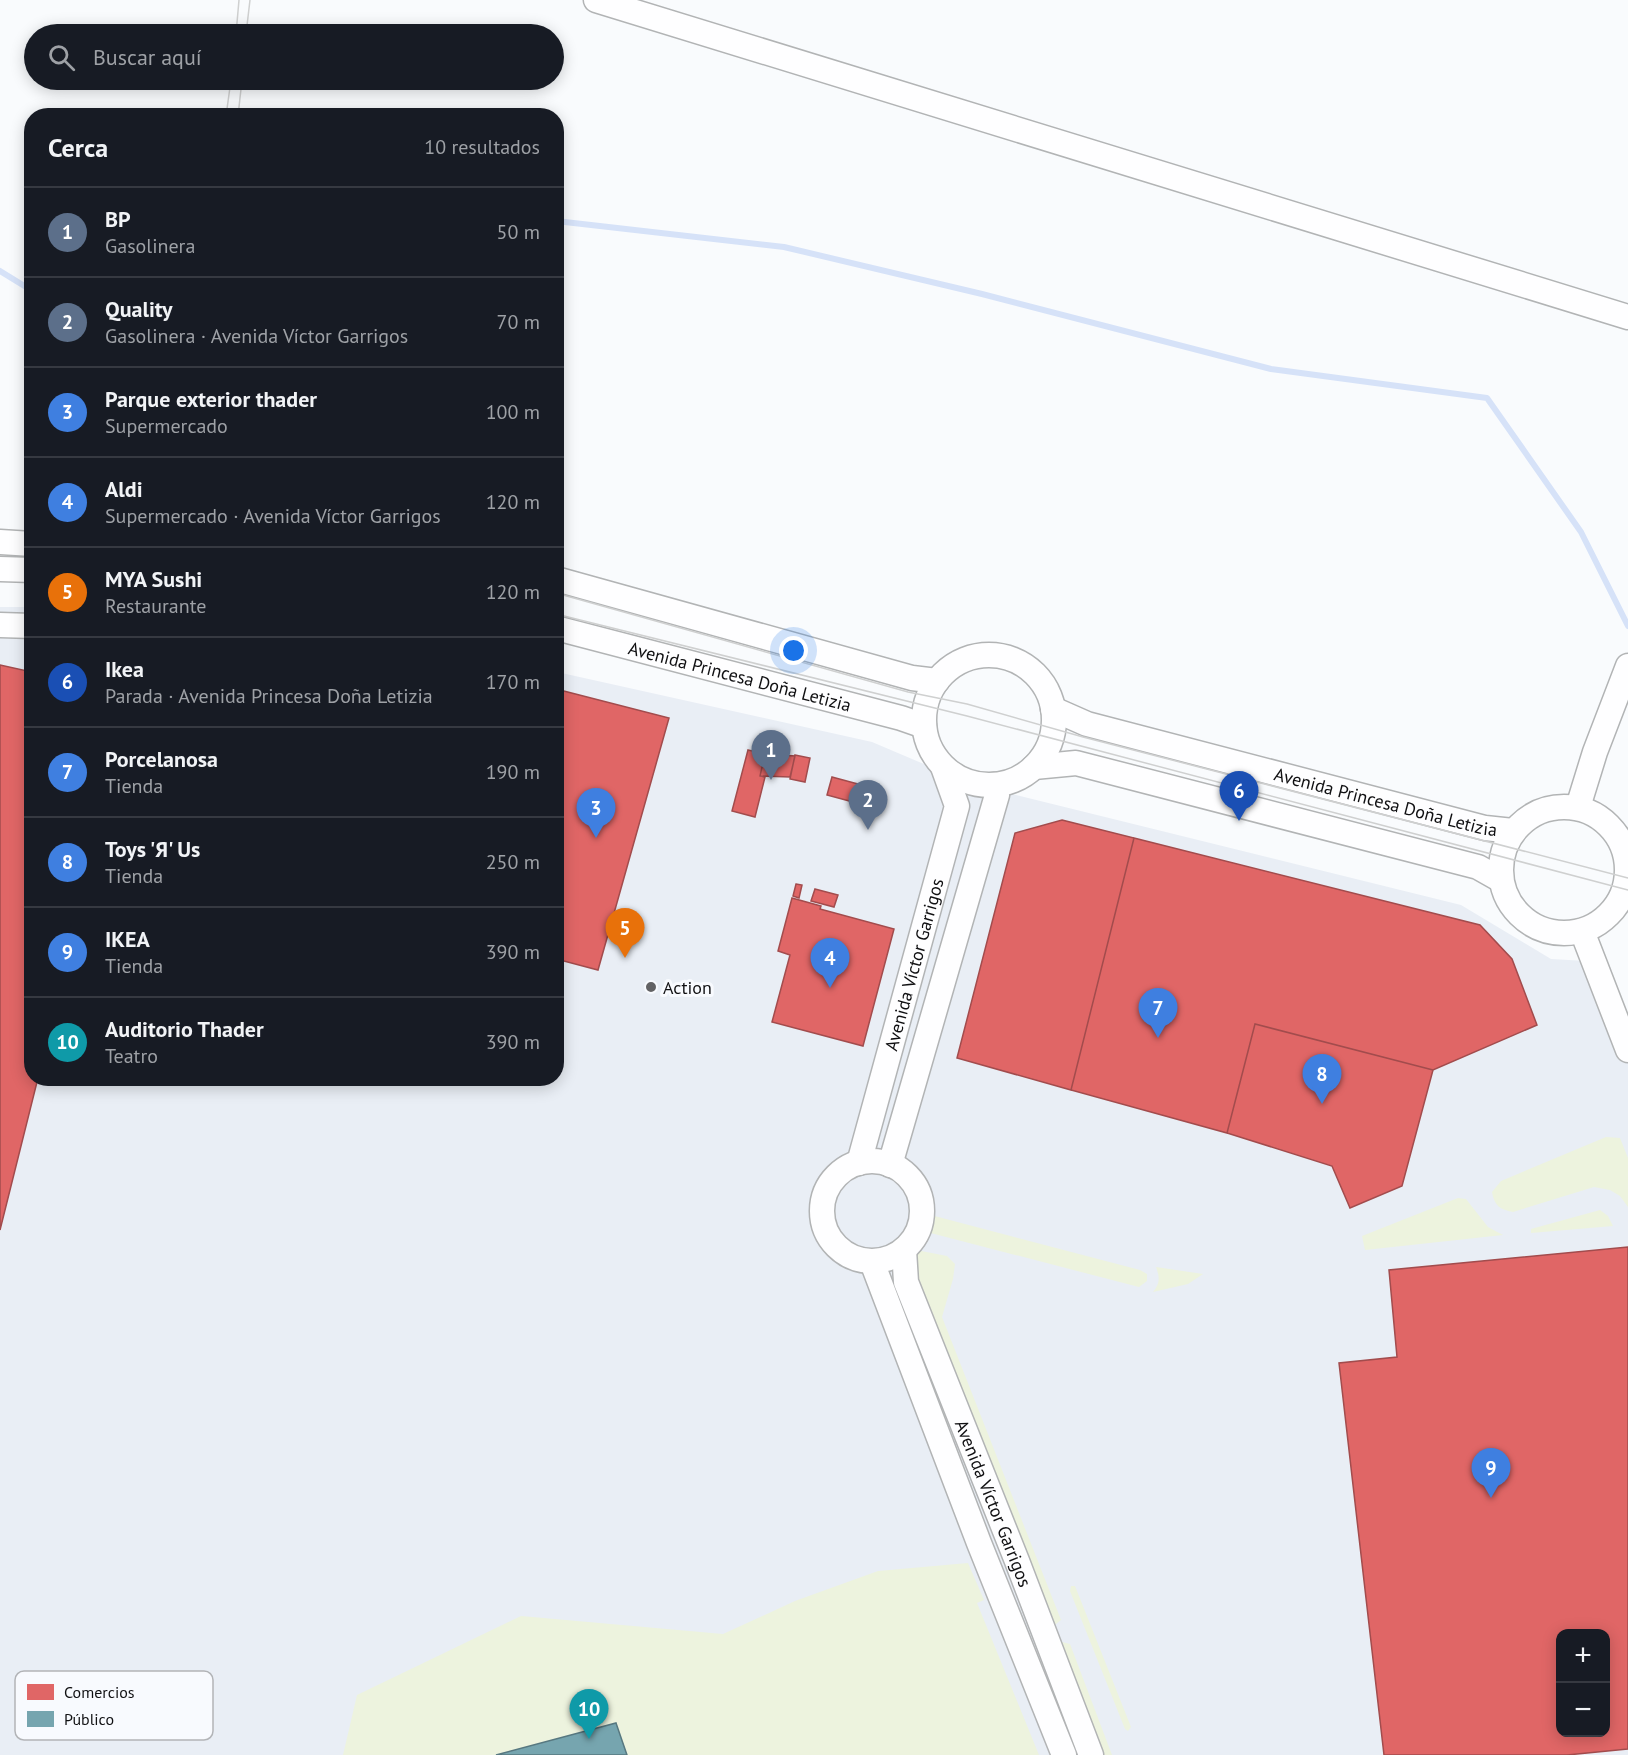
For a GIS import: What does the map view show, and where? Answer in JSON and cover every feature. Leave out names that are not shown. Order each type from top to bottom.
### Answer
[{"type":"street","points":[[596,0],[1628,317]]},
{"type":"street","points":[[0,542],[24,544]]},
{"type":"street","points":[[0,568],[24,570]]},
{"type":"street","points":[[564,581],[912,678],[937,681]]},
{"type":"street","points":[[0,626],[24,626]]},
{"type":"street","name":"Avenida Princesa Doña Letizia","points":[[564,630],[901,718],[924,726]]},
{"type":"street","points":[[992,655],[1014,660],[1034,673],[1047,692],[1053,709],[1052,734],[1046,752],[1034,767],[1015,780],[994,785],[971,784],[943,767],[929,748],[923,717],[926,702],[937,681],[948,669],[969,658],[992,655]]},
{"type":"street","points":[[1578,807],[1595,752],[1628,666]]},
{"type":"street","name":"Avenida Princesa Doña Letizia","points":[[1053,709],[1087,724],[1485,828],[1513,831]]},
{"type":"street","points":[[1034,767],[1076,763],[1478,867],[1501,880]]},
{"type":"street","name":"Avenida Víctor Garrigos","points":[[859,1163],[957,806],[943,767]]},
{"type":"street","name":"Avenida Víctor Garrigos","points":[[891,1165],[998,795],[994,785]]},
{"type":"street","points":[[1554,806],[1578,807],[1600,817],[1617,834],[1627,858],[1628,872],[1620,900],[1620,914],[1582,931],[1564,933],[1546,931],[1530,924],[1516,913],[1506,898],[1501,880],[1502,854],[1513,831],[1531,815],[1554,806]]},
{"type":"street","points":[[1582,931],[1628,1050]]},
{"type":"street","points":[[876,1161],[891,1165],[911,1180],[922,1204],[921,1221],[916,1236],[904,1250],[889,1258],[872,1262],[856,1259],[841,1250],[829,1237],[823,1221],[823,1204],[831,1184],[843,1171],[859,1163],[876,1161]]},
{"type":"street","name":"Avenida Víctor Garrigos","points":[[904,1250],[906,1282],[1026,1582],[1091,1755]]},
{"type":"street","name":"Avenida Víctor Garrigos","points":[[872,1262],[979,1543],[1064,1755]]},
{"type":"shaded area","points":[[0,607],[24,607],[24,1086],[564,1086],[564,674],[872,742],[971,784],[1461,905],[1551,959],[1586,961],[1628,1056],[1628,1755],[0,1755]]},
{"type":"green space","points":[[1606,1137],[1620,1138],[1628,1158],[1628,1207],[1620,1196],[1610,1190],[1594,1187],[1513,1212],[1496,1204],[1492,1192],[1501,1181]]},
{"type":"green space","points":[[1458,1198],[1466,1199],[1488,1227],[1503,1235],[1365,1250],[1362,1236]]},
{"type":"green space","points":[[1600,1210],[1608,1216],[1613,1226],[1531,1233],[1531,1229]]},
{"type":"green space","points":[[927,1214],[1140,1270],[1147,1274],[1147,1281],[1139,1287],[923,1231]]},
{"type":"green space","points":[[911,1249],[947,1256],[955,1264],[942,1317],[1061,1620],[1056,1624],[1049,1625],[910,1272]]},
{"type":"green space","points":[[1156,1267],[1203,1274],[1188,1284],[1153,1292],[1159,1280]]},
{"type":"green space","points":[[968,1563],[984,1600],[977,1603],[1039,1755],[627,1755],[616,1723],[496,1755],[343,1755],[357,1695],[521,1616],[723,1634],[795,1601],[878,1571]]},
{"type":"green space","points":[[1071,1586],[1075,1586],[1131,1727],[1128,1731],[1125,1729],[1070,1591]]},
{"type":"green space","points":[[1062,1642],[1070,1644],[1112,1755],[1099,1755],[1059,1650]]},
{"type":"building: Comercios","points":[[0,665],[24,670],[24,1086],[36,1086],[0,1230]]},
{"type":"building: Comercios","points":[[564,691],[669,718],[598,970],[564,961]]},
{"type":"building: Comercios","points":[[748,750],[765,754],[760,776],[765,777],[755,817],[732,811]]},
{"type":"building: Comercios","points":[[765,754],[795,756],[790,777],[760,776]]},
{"type":"building: Comercios","points":[[795,755],[810,758],[805,782],[790,779]]},
{"type":"building: Comercios","points":[[832,777],[884,791],[879,809],[827,795]]},
{"type":"building: Comercios","points":[[1062,820],[1134,838],[1071,1090],[957,1058],[1015,833]]},
{"type":"building: Comercios","points":[[1134,838],[1480,925],[1512,959],[1537,1025],[1433,1070],[1255,1024],[1227,1133],[1071,1090]]},
{"type":"building: Comercios","points":[[796,884],[802,885],[799,898],[793,896]]},
{"type":"building: Comercios","points":[[815,889],[838,895],[834,907],[811,901]]},
{"type":"building: Comercios","points":[[792,898],[821,906],[820,909],[894,929],[863,1046],[772,1022],[790,955],[778,951]]},
{"type":"building: Comercios","points":[[1255,1024],[1433,1070],[1402,1186],[1350,1208],[1332,1166],[1227,1133]]},
{"type":"building: Comercios","points":[[1628,1247],[1628,1749],[1567,1755],[1384,1755],[1339,1363],[1397,1357],[1389,1270]]},
{"type":"building: Público","points":[[616,1723],[627,1755],[496,1755]]},
{"type":"waterway","points":[[564,222],[784,247],[982,294],[1271,369],[1487,398],[1581,532],[1628,626]]},
{"type":"waterway","points":[[0,271],[24,286]]},
{"type":"tram line","points":[[237,24],[239,0]]},
{"type":"tram line","points":[[247,24],[250,0]]},
{"type":"tram line","points":[[227,108],[230,90]]},
{"type":"tram line","points":[[239,108],[241,90]]},
{"type":"tram line","points":[[564,595],[908,692],[967,704],[1083,737],[1628,878]]},
{"type":"tram line","points":[[564,616],[967,716],[1628,890]]},
{"type":"place","name":"BP","points":[[771,780]]},
{"type":"place","name":"Ikea","points":[[1239,821]]},
{"type":"place","name":"Quality","points":[[868,830]]},
{"type":"place","name":"Parque exterior thader","points":[[596,838]]},
{"type":"place","name":"MYA Sushi","points":[[625,958]]},
{"type":"place","name":"Action","points":[[651,987]]},
{"type":"place","name":"Aldi","points":[[830,988]]},
{"type":"place","name":"Porcelanosa","points":[[1158,1038]]},
{"type":"place","name":"Toys 'Я' Us","points":[[1322,1104]]},
{"type":"place","name":"IKEA","points":[[1491,1498]]},
{"type":"place","name":"Auditorio Thader","points":[[589,1739]]}]
